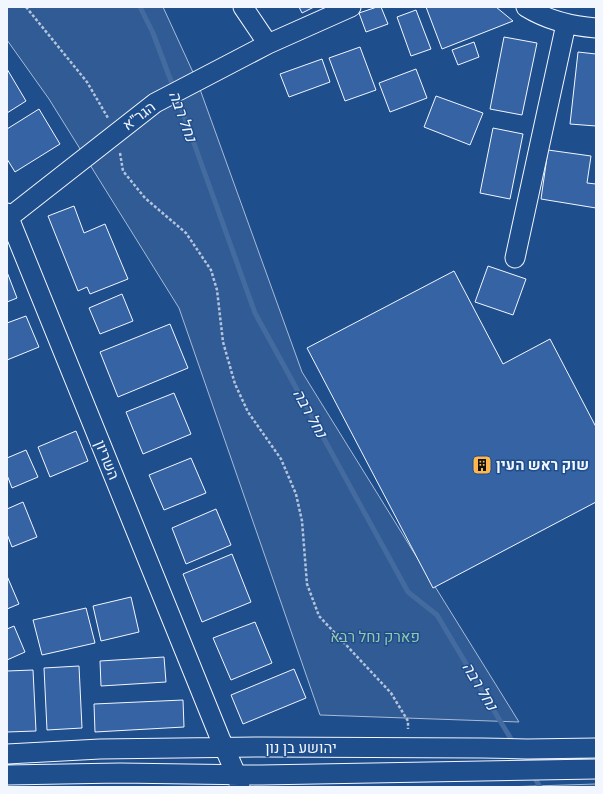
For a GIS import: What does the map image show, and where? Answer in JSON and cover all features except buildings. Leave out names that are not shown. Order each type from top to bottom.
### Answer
[{"type":"street","points":[[243,7],[268,44]]},
{"type":"street","name":"הגר\"א","points":[[8,216],[155,103],[268,44],[351,7]]},
{"type":"street","points":[[526,7],[539,15],[566,24],[596,28]]},
{"type":"street","points":[[515,258],[566,24]]},
{"type":"street","name":"השריון","points":[[8,216],[224,748]]},
{"type":"street","points":[[182,748],[201,734],[207,716],[207,707]]},
{"type":"street","name":"יהושע בן נון","points":[[7,754],[100,749],[182,748],[596,748]]},
{"type":"street","points":[[224,748],[231,781]]},
{"type":"street","name":"יהושע בן נון","points":[[7,775],[120,780],[231,781],[372,773],[596,769]]},
{"type":"street","points":[[320,787],[372,773]]},
{"type":"path","points":[[26,7],[88,82],[116,133],[122,171],[146,198],[186,233],[211,270],[217,290],[223,342],[235,384],[248,412],[281,459],[296,494],[302,521],[307,584],[319,616],[391,693],[408,721],[408,748]]},
{"type":"shaded area","name":"פארק נחל רבא","points":[[7,7],[163,7],[197,81],[302,372],[519,722],[320,715],[179,308],[49,99],[7,40]]},
{"type":"shaded area","points":[[596,784],[596,787],[504,787]]},
{"type":"waterway","name":"נחל רבה","points":[[140,7],[153,33],[174,89]]},
{"type":"waterway","name":"נחל רבה","points":[[177,96],[255,313],[408,592],[437,615],[514,744]]},
{"type":"waterway","name":"נחל רבה","points":[[533,775],[540,787]]},
{"type":"place","name":"שוק ראש העין","points":[[482,465]]}]
